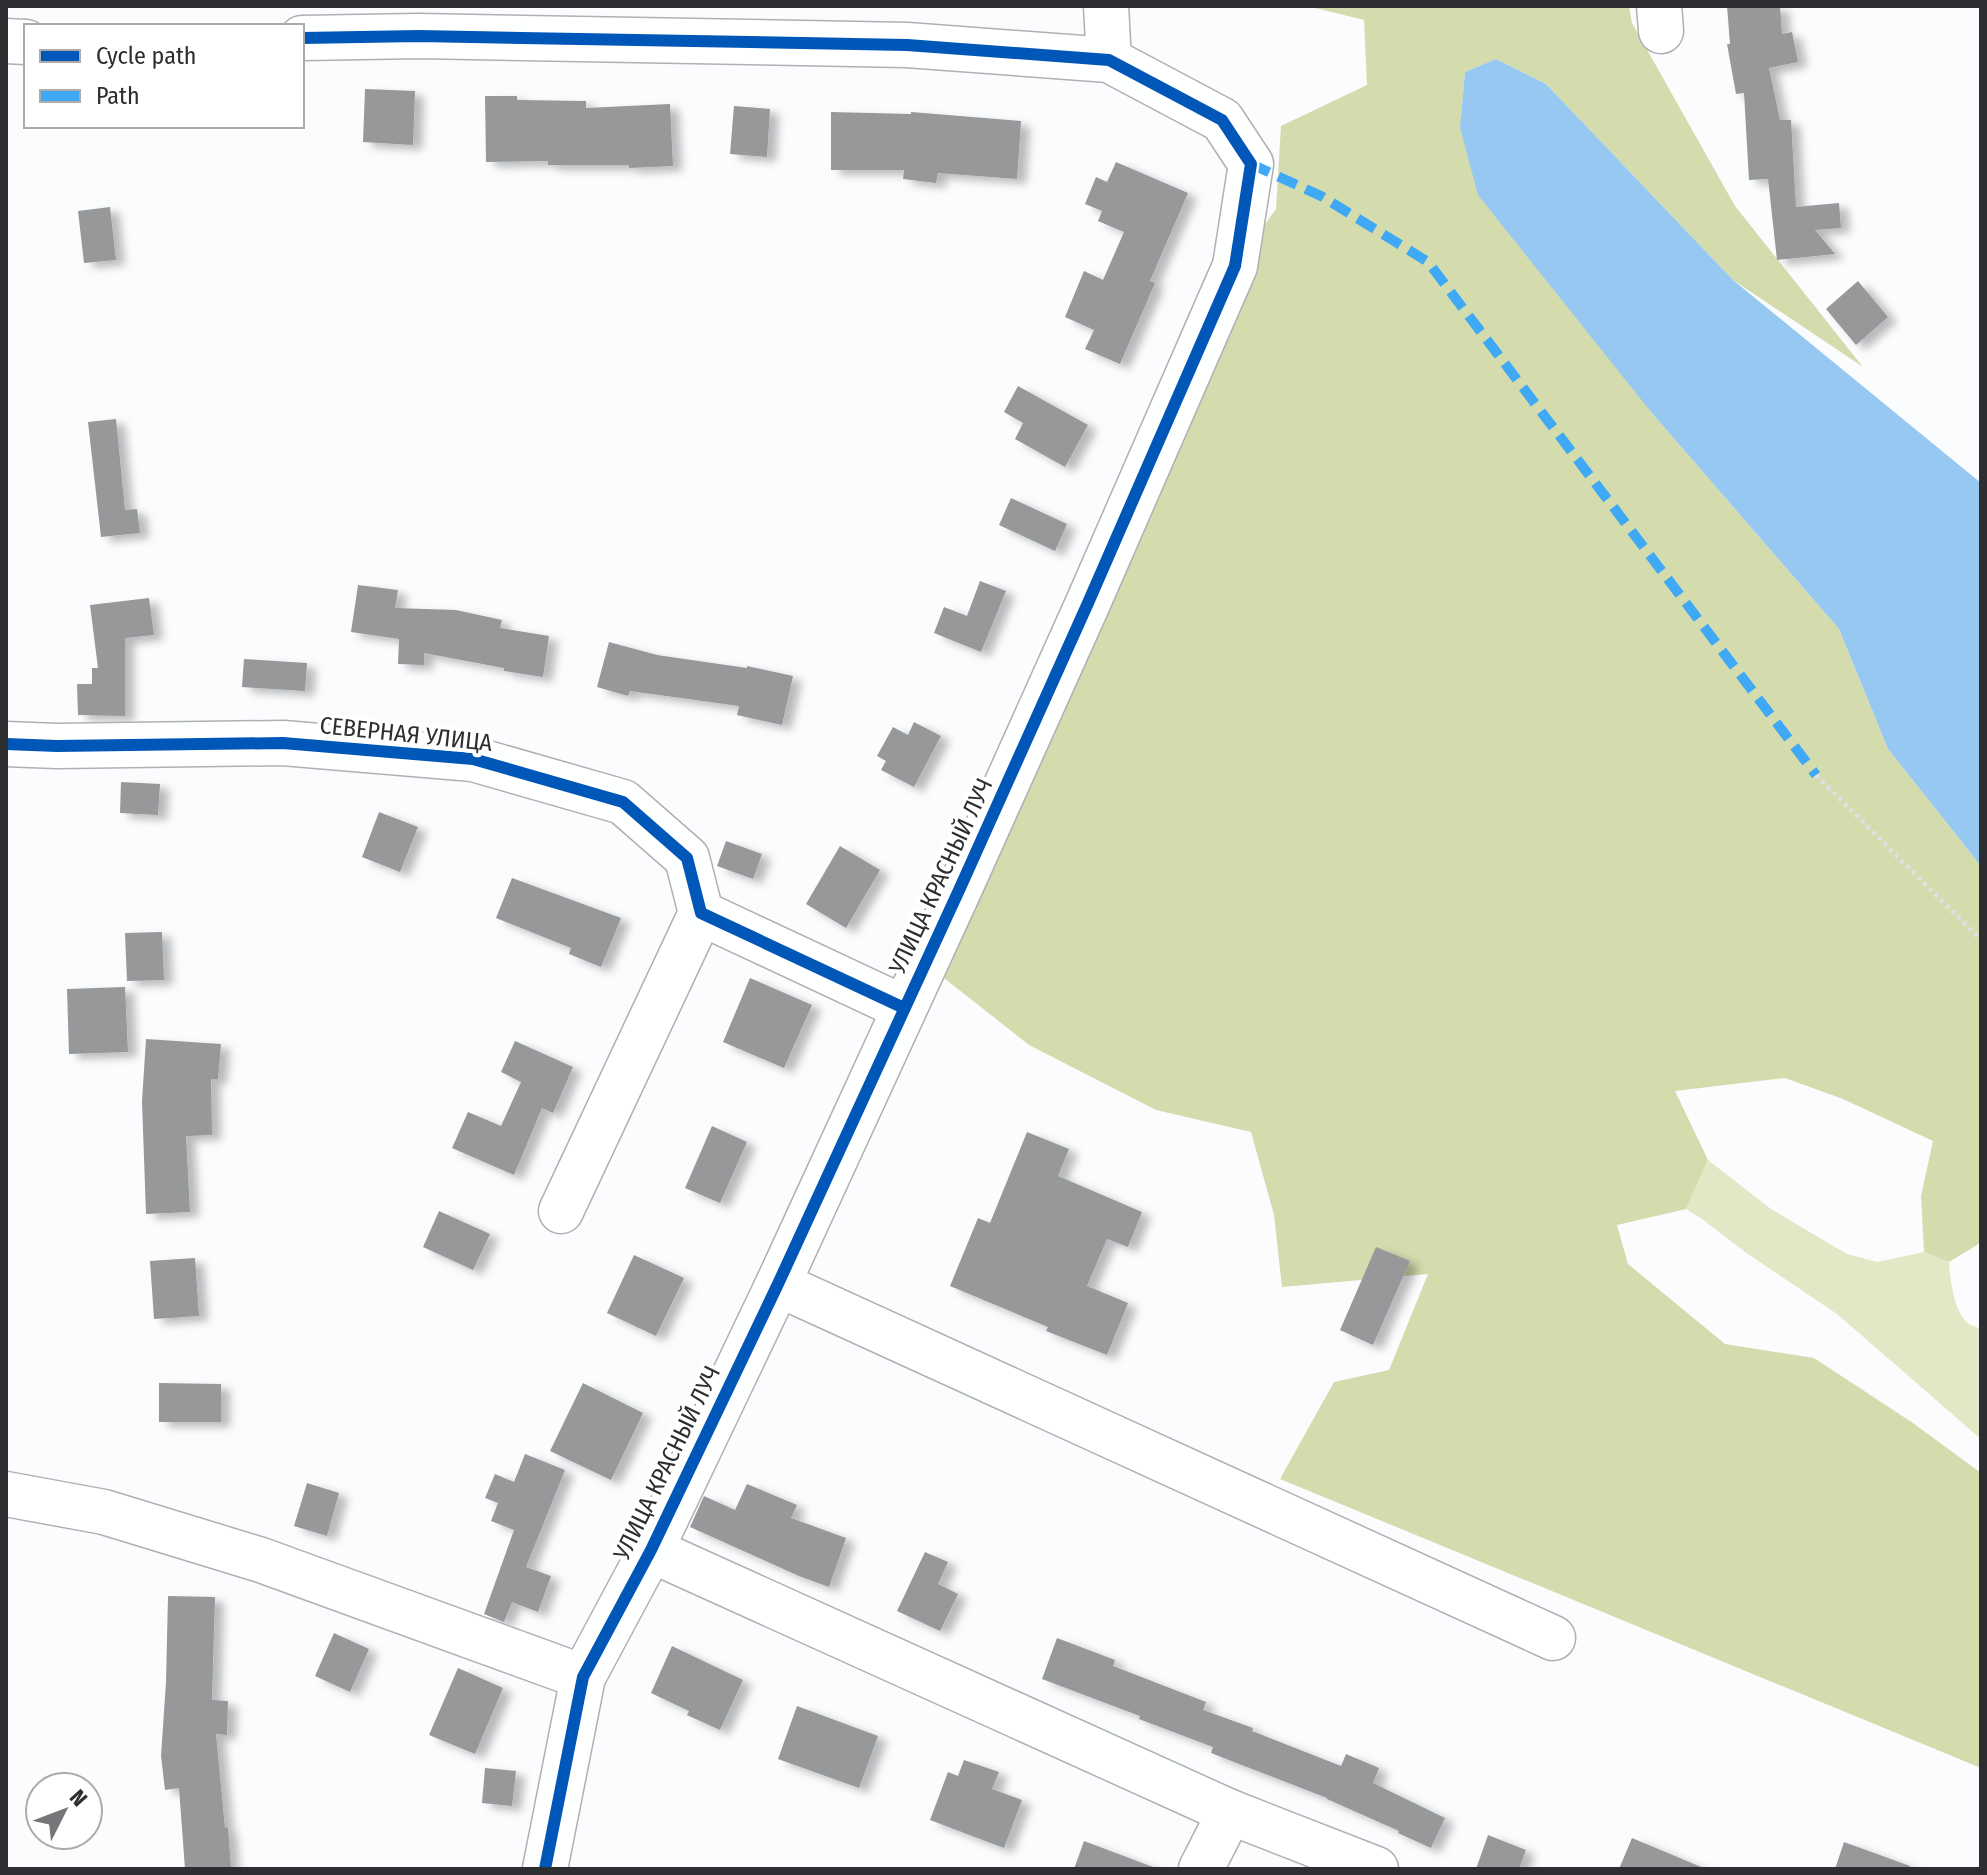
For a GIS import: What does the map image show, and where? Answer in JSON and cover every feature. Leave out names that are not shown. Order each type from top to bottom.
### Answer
[{"type":"street","points":[[304,38],[419,36],[907,45],[1109,60],[1106,6]]},
{"type":"street","name":"УЛИЦА КРАСНЫЙ ЛУЧ","points":[[545,1869],[583,1677],[651,1550],[778,1284],[1088,603],[1235,266],[1251,164],[1222,120],[1109,60]]},
{"type":"street","name":"СЕВЕРНАЯ УЛИЦА","points":[[6,744],[283,743],[473,759],[623,802],[687,858],[701,913]]},
{"type":"street","points":[[561,1211],[701,913],[904,1008]]},
{"type":"street","points":[[778,1284],[1553,1638]]},
{"type":"street","points":[[6,1494],[104,1512],[261,1560],[583,1677]]},
{"type":"street","name":"УЛИЦА КРАСНЫЙ ЛУЧ","points":[[651,1550],[1230,1812],[1376,1869]]},
{"type":"street","points":[[1201,1869],[1230,1812]]},
{"type":"path","points":[[1816,775],[1981,940]]},
{"type":"green space","points":[[1307,6],[1629,6],[1632,23],[1735,206],[1863,367],[1733,280],[1546,84],[1496,59],[1465,72],[1461,117],[1651,412],[1839,629],[1888,749],[1981,866],[1981,1241],[1977,1245],[1949,1262],[1924,1252],[1921,1196],[1933,1141],[1843,1099],[1785,1078],[1675,1091],[1708,1160],[1686,1209],[1617,1225],[1628,1264],[1725,1344],[1814,1358],[1913,1423],[1981,1473],[1981,1768],[1280,1479],[1334,1382],[1389,1370],[1428,1274],[1282,1287],[1274,1215],[1251,1132],[1156,1110],[1029,1045],[944,978],[1088,603],[1235,266],[1276,209],[1281,126],[1367,85],[1364,20]]},
{"type":"green space","points":[[1708,1160],[1771,1209],[1847,1254],[1877,1262],[1924,1252],[1949,1262],[1956,1304],[1969,1324],[1981,1329],[1981,1439],[1837,1314],[1686,1209]]},
{"type":"water","points":[[1496,59],[1546,84],[1733,280],[1981,483],[1981,866],[1888,749],[1839,629],[1651,412],[1478,195],[1460,128],[1465,72]]},
{"type":"building","points":[[1727,6],[1780,6],[1782,34],[1792,32],[1798,62],[1769,68],[1780,120],[1791,120],[1796,207],[1839,203],[1841,228],[1815,230],[1835,254],[1777,260],[1768,179],[1749,180],[1744,93],[1736,94],[1727,44],[1730,44]]},
{"type":"building","points":[[365,89],[415,91],[413,145],[363,142]]},
{"type":"building","points":[[485,96],[517,96],[517,100],[586,101],[586,108],[670,104],[673,166],[629,168],[629,165],[548,165],[548,161],[486,162]]},
{"type":"building","points":[[734,106],[770,109],[767,157],[730,154]]},
{"type":"building","points":[[831,112],[911,112],[1021,121],[1017,179],[938,173],[936,183],[903,179],[904,170],[831,170]]},
{"type":"building","points":[[1116,162],[1188,193],[1150,281],[1155,283],[1120,364],[1085,349],[1094,330],[1065,317],[1084,271],[1103,280],[1124,232],[1098,221],[1102,211],[1085,204],[1096,177],[1107,182]]},
{"type":"building","points":[[110,207],[116,260],[84,263],[78,211]]},
{"type":"building","points":[[1858,281],[1888,317],[1856,345],[1826,309]]},
{"type":"building","points":[[1018,386],[1088,425],[1065,467],[1015,439],[1023,423],[1004,412]]},
{"type":"building","points":[[116,419],[125,510],[137,509],[140,533],[101,537],[88,422]]},
{"type":"building","points":[[1011,498],[1067,524],[1055,551],[999,525]]},
{"type":"building","points":[[980,581],[1006,591],[981,652],[934,633],[944,607],[967,616]]},
{"type":"building","points":[[358,585],[398,590],[395,608],[456,610],[502,620],[500,628],[549,636],[543,677],[424,653],[424,665],[398,664],[399,639],[351,632]]},
{"type":"building","points":[[149,598],[154,635],[125,638],[125,716],[78,715],[77,684],[92,684],[92,668],[98,668],[90,605]]},
{"type":"building","points":[[609,642],[657,655],[747,666],[793,676],[782,725],[737,715],[739,706],[630,691],[628,696],[597,687]]},
{"type":"building","points":[[244,659],[307,663],[305,691],[242,687]]},
{"type":"building","points":[[914,722],[941,736],[914,787],[881,770],[886,761],[877,756],[893,727],[908,735]]},
{"type":"building","points":[[121,782],[160,784],[158,815],[120,813]]},
{"type":"building","points":[[379,812],[418,827],[400,872],[362,857]]},
{"type":"building","points":[[726,841],[762,854],[753,879],[717,866]]},
{"type":"building","points":[[840,846],[880,870],[846,928],[806,904]]},
{"type":"building","points":[[512,878],[621,918],[601,967],[569,954],[571,948],[496,918]]},
{"type":"building","points":[[162,932],[164,980],[127,981],[125,933]]},
{"type":"building","points":[[750,978],[812,1005],[784,1068],[723,1042]]},
{"type":"building","points":[[125,987],[128,1052],[69,1054],[67,989]]},
{"type":"building","points":[[146,1039],[221,1044],[218,1079],[211,1079],[212,1135],[186,1136],[190,1212],[146,1214],[142,1101]]},
{"type":"building","points":[[515,1041],[573,1067],[553,1113],[542,1108],[514,1175],[452,1148],[468,1112],[501,1126],[521,1082],[501,1072]]},
{"type":"building","points":[[712,1126],[747,1142],[720,1203],[685,1188]]},
{"type":"building","points":[[1027,1132],[1069,1149],[1058,1176],[1142,1212],[1128,1247],[1107,1239],[1087,1286],[1128,1303],[1107,1355],[1046,1331],[1048,1327],[950,1286],[978,1218],[990,1223]]},
{"type":"building","points":[[439,1211],[490,1234],[473,1270],[423,1247]]},
{"type":"building","points":[[1376,1247],[1410,1261],[1373,1345],[1340,1330]]},
{"type":"building","points":[[634,1255],[684,1278],[656,1336],[607,1313]]},
{"type":"building","points":[[195,1258],[199,1316],[154,1319],[150,1261]]},
{"type":"building","points":[[159,1383],[221,1384],[221,1422],[159,1422]]},
{"type":"building","points":[[583,1383],[643,1413],[611,1480],[550,1451]]},
{"type":"building","points":[[525,1454],[565,1470],[526,1567],[551,1576],[538,1612],[512,1602],[504,1622],[484,1614],[514,1530],[491,1521],[498,1503],[485,1498],[495,1474],[514,1482]]},
{"type":"building","points":[[307,1483],[339,1493],[327,1536],[294,1526]]},
{"type":"building","points":[[747,1484],[797,1505],[791,1518],[846,1538],[829,1587],[690,1527],[704,1496],[735,1510]]},
{"type":"building","points":[[925,1552],[948,1562],[938,1584],[958,1594],[940,1631],[897,1611]]},
{"type":"building","points":[[168,1596],[215,1597],[212,1700],[228,1701],[227,1735],[216,1734],[231,1869],[185,1869],[179,1788],[165,1790],[161,1756]]},
{"type":"building","points":[[334,1633],[369,1649],[350,1692],[315,1676]]},
{"type":"building","points":[[1057,1638],[1115,1660],[1113,1666],[1206,1702],[1203,1710],[1253,1728],[1252,1731],[1341,1766],[1346,1754],[1379,1768],[1373,1783],[1445,1818],[1431,1848],[1327,1798],[1211,1753],[1213,1747],[1042,1679]]},
{"type":"building","points":[[672,1646],[743,1680],[720,1730],[651,1693]]},
{"type":"building","points":[[458,1668],[503,1688],[475,1754],[429,1735]]},
{"type":"building","points":[[797,1706],[878,1736],[859,1788],[778,1759]]},
{"type":"building","points":[[964,1760],[999,1772],[992,1789],[1022,1800],[1004,1848],[930,1820],[948,1772],[958,1776]]},
{"type":"building","points":[[485,1768],[516,1771],[512,1806],[482,1803]]},
{"type":"building","points":[[1488,1835],[1526,1850],[1519,1869],[1476,1869]]},
{"type":"building","points":[[1632,1838],[1706,1869],[1619,1869]]},
{"type":"building","points":[[1084,1841],[1153,1867],[1074,1869]]},
{"type":"building","points":[[1844,1842],[1910,1866],[1909,1869],[1835,1869]]},
{"type":"marked path","points":[[1251,164],[1321,196],[1428,262],[1816,775]]},
{"type":"cycle path","points":[[304,38],[419,36],[907,45],[1109,60],[1222,120],[1251,164],[1235,266],[1088,603],[778,1284],[651,1550],[583,1677],[545,1869]]},
{"type":"cycle path","points":[[6,744],[283,743],[473,759],[623,802],[687,858],[701,913],[904,1008]]}]
